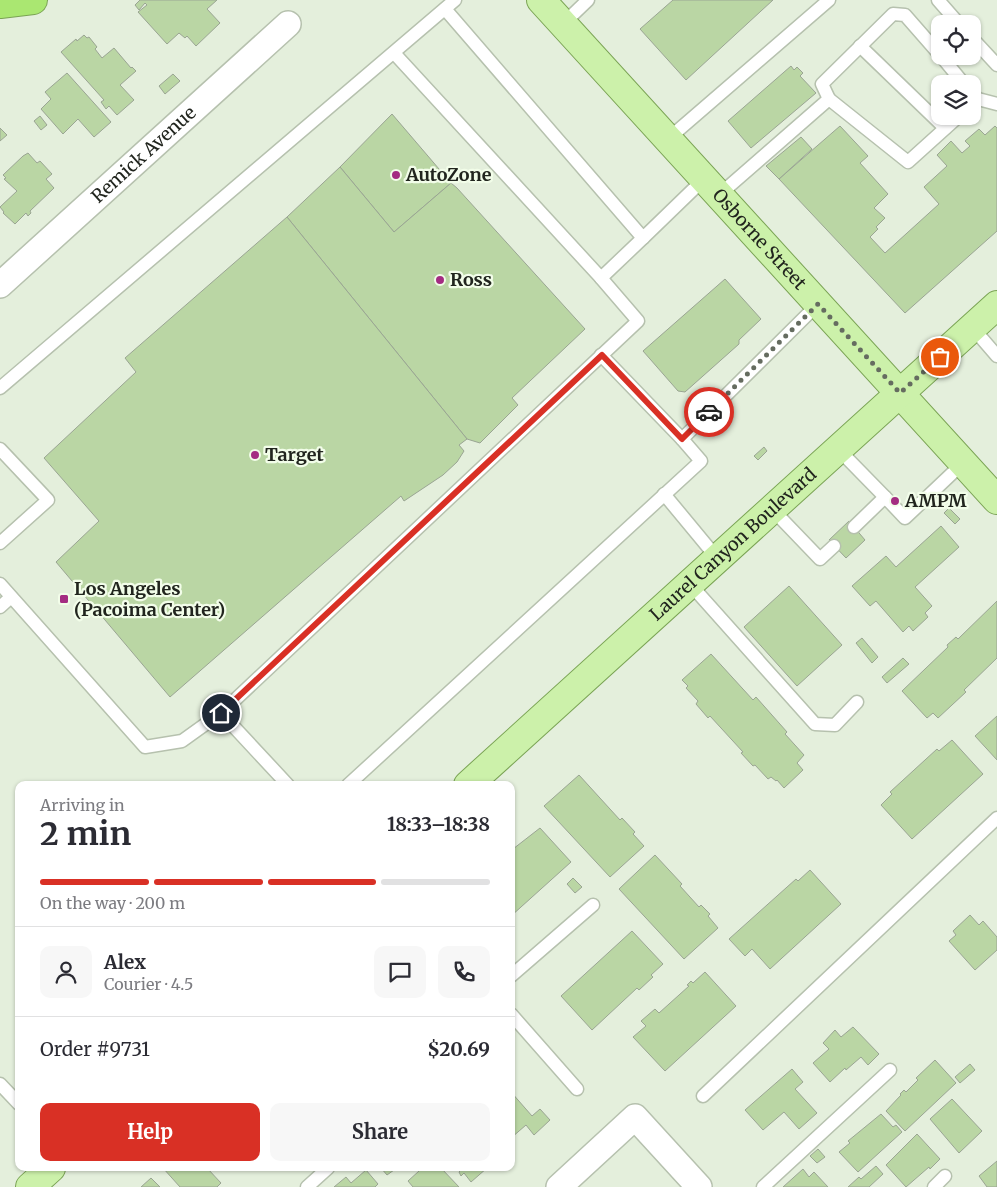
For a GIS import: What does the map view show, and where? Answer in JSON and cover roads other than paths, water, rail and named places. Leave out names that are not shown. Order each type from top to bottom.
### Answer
[{"type":"highway","points":[[0,4],[33,0]]},
{"type":"main road","name":"Osborne Street","points":[[541,0],[997,500]]},
{"type":"main road","name":"Laurel Canyon Boulevard","points":[[472,781],[997,305]]},
{"type":"main road","points":[[30,1187],[48,1171]]},
{"type":"street","name":"Remick Avenue","points":[[0,285],[288,24]]},
{"type":"street","points":[[559,1187],[635,1117],[699,1187]]},
{"type":"lane","points":[[0,388],[455,0]]},
{"type":"lane","points":[[563,24],[588,0]]},
{"type":"lane","points":[[668,139],[829,0]]},
{"type":"lane","points":[[938,0],[952,15]]},
{"type":"lane","points":[[445,9],[643,238]]},
{"type":"lane","points":[[931,45],[906,15],[893,14],[822,84],[829,99],[908,162],[948,125]]},
{"type":"lane","points":[[860,46],[945,128]]},
{"type":"lane","points":[[981,48],[997,66]]},
{"type":"lane","points":[[0,584],[145,747],[182,741],[221,713],[638,321],[394,53]]},
{"type":"lane","points":[[948,65],[956,75]]},
{"type":"lane","points":[[600,278],[643,238],[829,99]]},
{"type":"lane","points":[[981,101],[997,104]]},
{"type":"lane","points":[[682,439],[818,304]]},
{"type":"lane","points":[[972,327],[997,356]]},
{"type":"lane","points":[[352,781],[701,461],[602,355]]},
{"type":"lane","points":[[0,449],[48,500],[0,543]]},
{"type":"lane","points":[[838,449],[905,518],[963,462]]},
{"type":"lane","points":[[664,494],[717,558]]},
{"type":"lane","points":[[854,527],[885,497]]},
{"type":"lane","points":[[772,509],[820,560],[834,546]]},
{"type":"lane","points":[[690,584],[815,724],[835,725],[857,702]]},
{"type":"lane","points":[[0,607],[11,597]]},
{"type":"lane","points":[[221,713],[284,781]]},
{"type":"lane","points":[[703,1096],[997,818]]},
{"type":"lane","points":[[515,973],[593,905]]},
{"type":"lane","points":[[515,1019],[577,1089]]},
{"type":"lane","points":[[763,1187],[890,1070]]},
{"type":"lane","points":[[0,1085],[15,1100]]},
{"type":"lane","points":[[307,1187],[325,1171]]},
{"type":"lane","points":[[934,1187],[945,1176]]},
{"type":"place","name":"AutoZone","points":[[396,175]]},
{"type":"place","name":"Ross","points":[[440,280]]},
{"type":"place","name":"Target","points":[[255,455]]},
{"type":"place","name":"AMPM","points":[[895,501]]},
{"type":"place","name":"Los Angeles (Pacoima Center)","points":[[64,599]]}]
